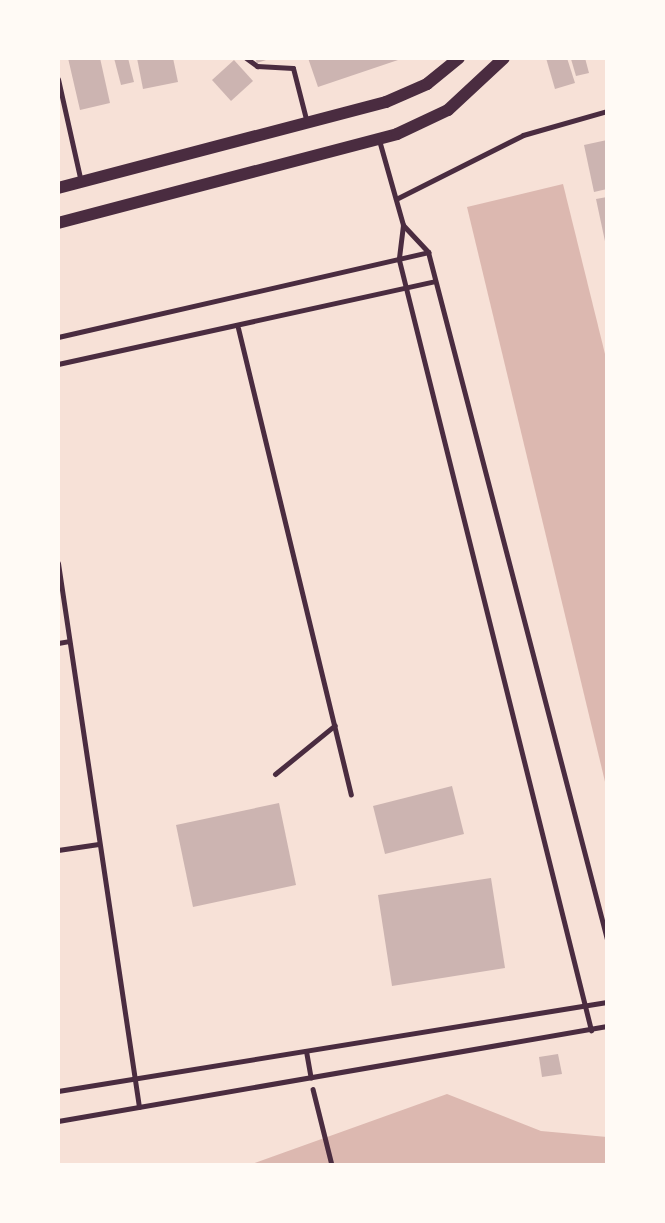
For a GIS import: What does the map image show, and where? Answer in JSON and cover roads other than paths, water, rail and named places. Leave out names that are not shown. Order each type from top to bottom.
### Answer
[{"type":"street","points":[[58,188],[307,123],[427,84],[459,58]]},
{"type":"street","points":[[58,223],[378,139],[448,110],[504,58]]},
{"type":"lane","points":[[246,58],[257,66],[293,68],[307,123]]},
{"type":"lane","points":[[58,79],[61,107],[81,182]]},
{"type":"lane","points":[[396,199],[523,135],[607,111]]},
{"type":"lane","points":[[378,139],[403,225],[399,260],[592,1030]]},
{"type":"lane","points":[[403,225],[428,252],[607,939]]},
{"type":"lane","points":[[58,337],[428,252]]},
{"type":"lane","points":[[58,364],[237,328],[435,281]]},
{"type":"lane","points":[[237,328],[351,794]]},
{"type":"lane","points":[[58,563],[139,1107]]},
{"type":"lane","points":[[58,643],[69,641]]},
{"type":"lane","points":[[275,774],[335,725]]},
{"type":"lane","points":[[58,850],[99,844]]},
{"type":"lane","points":[[58,1091],[607,1002]]},
{"type":"lane","points":[[58,1121],[607,1026]]},
{"type":"lane","points":[[306,1051],[311,1078]]}]
